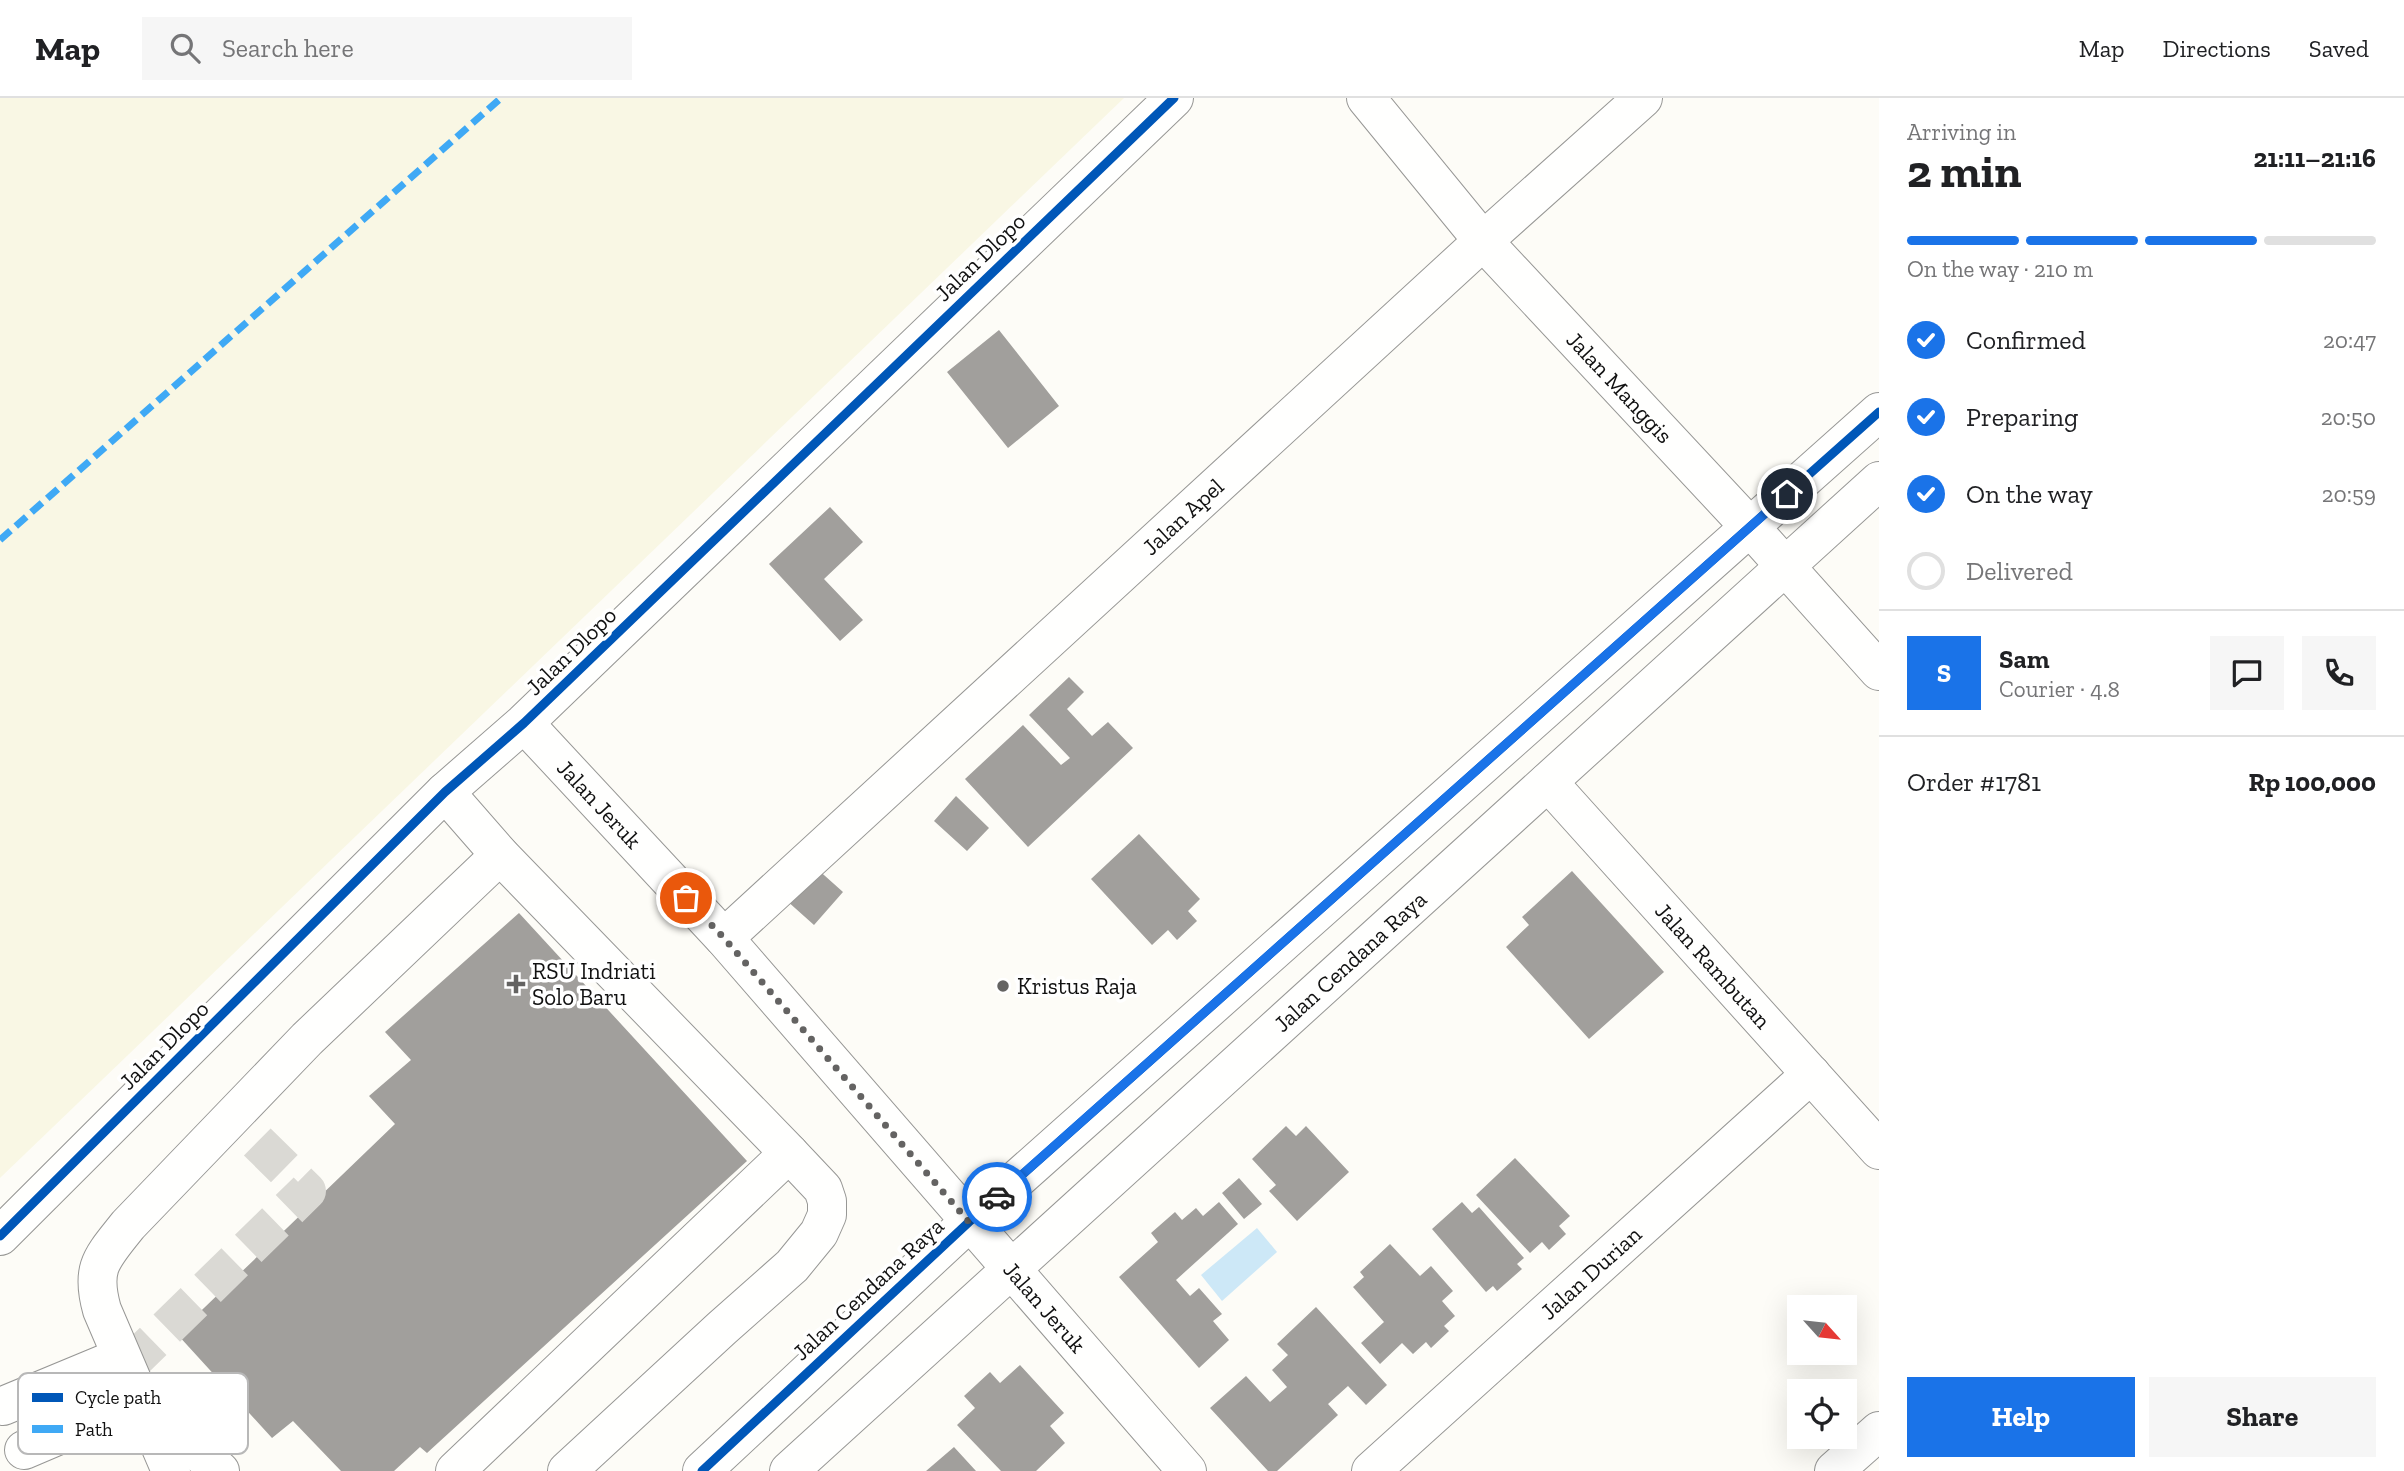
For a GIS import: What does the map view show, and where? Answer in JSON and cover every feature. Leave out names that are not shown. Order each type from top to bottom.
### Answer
[{"type":"street","name":"Jalan Dlopo","points":[[0,1236],[445,792],[524,723],[1174,98]]},
{"type":"street","name":"Jalan Manggis","points":[[1366,98],[1483,241],[1750,527],[1879,671]]},
{"type":"street","name":"Jalan Apel","points":[[724,938],[1483,241],[1643,98]]},
{"type":"street","name":"Jalan Cendana Raya","points":[[702,1471],[969,1222],[1879,412]]},
{"type":"street","name":"Jalan Cendana Raya","points":[[789,1471],[1879,481]]},
{"type":"street","name":"Jalan Jeruk","points":[[537,736],[724,938],[1187,1471]]},
{"type":"street","name":"Jalan Rambutan","points":[[1548,782],[1879,1150]]},
{"type":"street","points":[[445,792],[500,855],[823,1189],[827,1201],[827,1215],[820,1233],[792,1266],[567,1471]]},
{"type":"street","points":[[128,1373],[102,1310],[95,1285],[103,1256],[128,1225],[307,1039],[500,855]]},
{"type":"street","name":"Jalan Durian","points":[[1371,1471],[1811,1074]]},
{"type":"street","points":[[462,1469],[789,1153]]},
{"type":"street","points":[[80,1373],[121,1357]]},
{"type":"street","points":[[2,1403],[18,1437]]},
{"type":"street","points":[[1834,1471],[1879,1431]]},
{"type":"street","points":[[163,1454],[171,1471]]},
{"type":"street","points":[[200,1454],[220,1471]]},
{"type":"shaded area","points":[[0,98],[1124,98],[0,1178]]},
{"type":"water","points":[[1257,1228],[1277,1252],[1222,1301],[1201,1275]]},
{"type":"building","points":[[999,330],[1059,406],[1008,448],[947,372]]},
{"type":"building","points":[[830,507],[863,542],[824,579],[863,620],[840,641],[769,564]]},
{"type":"building","points":[[1069,677],[1084,692],[1067,709],[1092,736],[1108,722],[1133,748],[1028,847],[965,779],[1023,725],[1061,765],[1070,758],[1029,715]]},
{"type":"building","points":[[956,796],[989,828],[967,851],[934,821]]},
{"type":"building","points":[[1139,834],[1200,899],[1188,911],[1197,921],[1177,940],[1168,930],[1152,945],[1091,879]]},
{"type":"building","points":[[815,867],[843,892],[814,925],[786,900]]},
{"type":"building","points":[[1572,871],[1664,972],[1589,1039],[1506,947],[1529,925],[1522,917]]},
{"type":"building","points":[[519,913],[747,1161],[427,1453],[420,1447],[394,1471],[341,1471],[293,1421],[272,1438],[248,1412],[248,1373],[213,1373],[177,1334],[395,1124],[369,1096],[411,1060],[385,1032]]},
{"type":"building","points":[[1286,1126],[1296,1136],[1306,1126],[1349,1172],[1297,1221],[1269,1191],[1276,1185],[1252,1159]]},
{"type":"building","points":[[1515,1158],[1570,1216],[1559,1226],[1566,1234],[1549,1250],[1542,1242],[1530,1253],[1476,1195]]},
{"type":"building","points":[[1239,1178],[1262,1204],[1244,1219],[1222,1193]]},
{"type":"building","points":[[1219,1202],[1238,1224],[1176,1280],[1190,1296],[1199,1288],[1222,1314],[1213,1321],[1229,1340],[1199,1368],[1119,1277],[1158,1242],[1151,1233],[1175,1212],[1182,1220],[1196,1208],[1203,1216]]},
{"type":"building","points":[[1462,1202],[1472,1213],[1479,1207],[1524,1258],[1517,1264],[1522,1269],[1497,1291],[1493,1286],[1486,1292],[1432,1229]]},
{"type":"building","points":[[1390,1244],[1420,1276],[1431,1266],[1453,1291],[1442,1301],[1455,1316],[1444,1326],[1449,1331],[1431,1348],[1426,1342],[1413,1354],[1402,1343],[1380,1364],[1361,1343],[1384,1322],[1353,1287],[1364,1277],[1360,1272]]},
{"type":"building","points":[[1316,1307],[1387,1385],[1366,1405],[1348,1386],[1328,1404],[1338,1415],[1277,1471],[1268,1471],[1210,1408],[1246,1376],[1270,1402],[1287,1387],[1272,1370],[1288,1355],[1277,1344]]},
{"type":"building","points":[[1020,1365],[1064,1413],[1050,1426],[1065,1443],[1036,1471],[1001,1471],[957,1425],[975,1408],[964,1396],[990,1372],[1000,1383]]},
{"type":"building","points":[[954,1447],[976,1471],[926,1471]]},
{"type":"tunnel","points":[[126,1368],[307,1191],[232,1117]]},
{"type":"marked path","points":[[0,540],[501,98]]},
{"type":"cycle path","points":[[0,1236],[445,792],[524,723],[1174,98]]},
{"type":"cycle path","points":[[702,1471],[969,1222],[1879,412]]},
{"type":"way so far","points":[[686,898],[724,938],[969,1222],[997,1197]]},
{"type":"place","name":"RSU Indriati Solo Baru","points":[[516,984]]},
{"type":"place","name":"Kristus Raja","points":[[1003,986]]},
{"type":"route","points":[[997,1197],[1787,494]]}]
